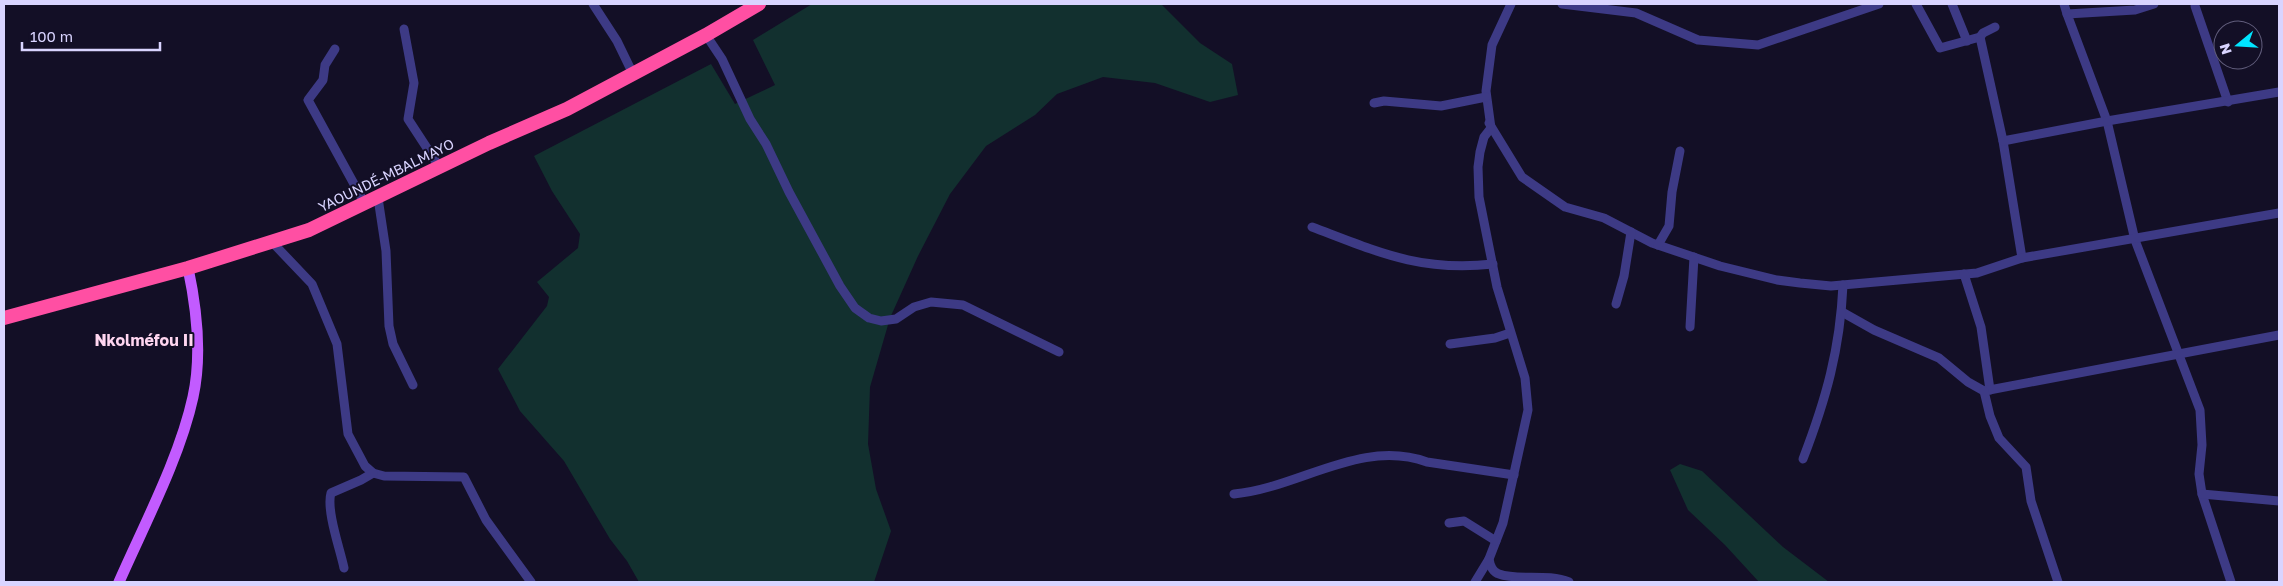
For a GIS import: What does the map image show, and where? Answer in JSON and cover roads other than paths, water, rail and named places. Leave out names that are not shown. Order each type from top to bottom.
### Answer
[{"type":"highway","name":"YAOUNDÉ-MBALMAYO","points":[[4,318],[188,268],[309,230],[567,109],[706,35],[759,4]]},
{"type":"main road","points":[[120,582],[184,432],[193,396],[197,355],[196,316],[188,268]]},
{"type":"street","points":[[593,4],[617,41],[633,74]]},
{"type":"street","points":[[1474,582],[1489,559],[1503,524],[1528,410],[1525,378],[1510,333],[1479,197],[1478,167],[1484,137],[1490,128],[1486,97],[1492,45],[1511,4]]},
{"type":"street","points":[[1562,4],[1636,13],[1698,40],[1758,45],[1879,4]]},
{"type":"street","points":[[1916,4],[1940,48],[1980,37],[1983,33],[1995,27]]},
{"type":"street","points":[[1952,4],[1967,41]]},
{"type":"street","points":[[2064,4],[2107,121],[2135,240],[2200,410],[2202,445],[2199,474],[2202,494],[2231,582]]},
{"type":"street","points":[[2067,14],[2135,10],[2154,4]]},
{"type":"street","points":[[2195,6],[2228,102]]},
{"type":"street","points":[[404,29],[414,82],[408,119],[440,168]]},
{"type":"street","points":[[706,35],[722,58],[789,192],[840,286],[855,308],[869,318],[881,321],[896,319],[902,313],[914,307],[931,302],[964,305],[1059,352]]},
{"type":"street","points":[[1980,37],[2003,141],[2022,258]]},
{"type":"street","points":[[335,48],[326,65],[323,80],[308,100],[365,204]]},
{"type":"street","points":[[2003,141],[2107,121],[2279,92]]},
{"type":"street","points":[[1374,103],[1384,101],[1441,106],[1486,97]]},
{"type":"street","points":[[1489,123],[1522,178],[1565,206],[1604,218],[1658,245],[1777,280],[1843,285],[1964,274],[1977,272],[2022,258],[2135,240],[2279,213]]},
{"type":"street","points":[[1658,245],[1669,226],[1672,192],[1680,151]]},
{"type":"street","points":[[378,198],[386,252],[389,326],[393,344],[413,385]]},
{"type":"street","points":[[1312,227],[1388,256],[1417,264],[1471,266],[1493,264]]},
{"type":"street","points":[[1616,304],[1624,276],[1631,232]]},
{"type":"street","points":[[272,242],[312,284],[326,314],[337,344],[342,376],[343,408],[348,434],[365,466],[373,472],[384,476],[464,477],[486,520],[531,582]]},
{"type":"street","points":[[1690,327],[1694,257]]},
{"type":"street","points":[[1964,274],[1981,327],[1990,416],[1999,438],[2026,467],[2031,501],[2058,582]]},
{"type":"street","points":[[1803,459],[1832,373],[1842,312],[1843,285]]},
{"type":"street","points":[[1842,312],[1874,330],[1940,358],[1968,382],[1987,391],[2279,336]]},
{"type":"street","points":[[1450,344],[1495,338],[1510,333]]},
{"type":"street","points":[[1234,494],[1267,489],[1354,458],[1416,458],[1427,462],[1514,475]]},
{"type":"street","points":[[344,568],[329,498],[331,493],[361,480],[373,472]]},
{"type":"street","points":[[2202,494],[2279,501]]},
{"type":"street","points":[[1449,522],[1464,520],[1496,542]]},
{"type":"street","points":[[1489,559],[1494,571],[1499,575],[1545,578],[1569,582]]},
{"type":"district","name":"Nkolméfou II","points":[[144,340]]}]
